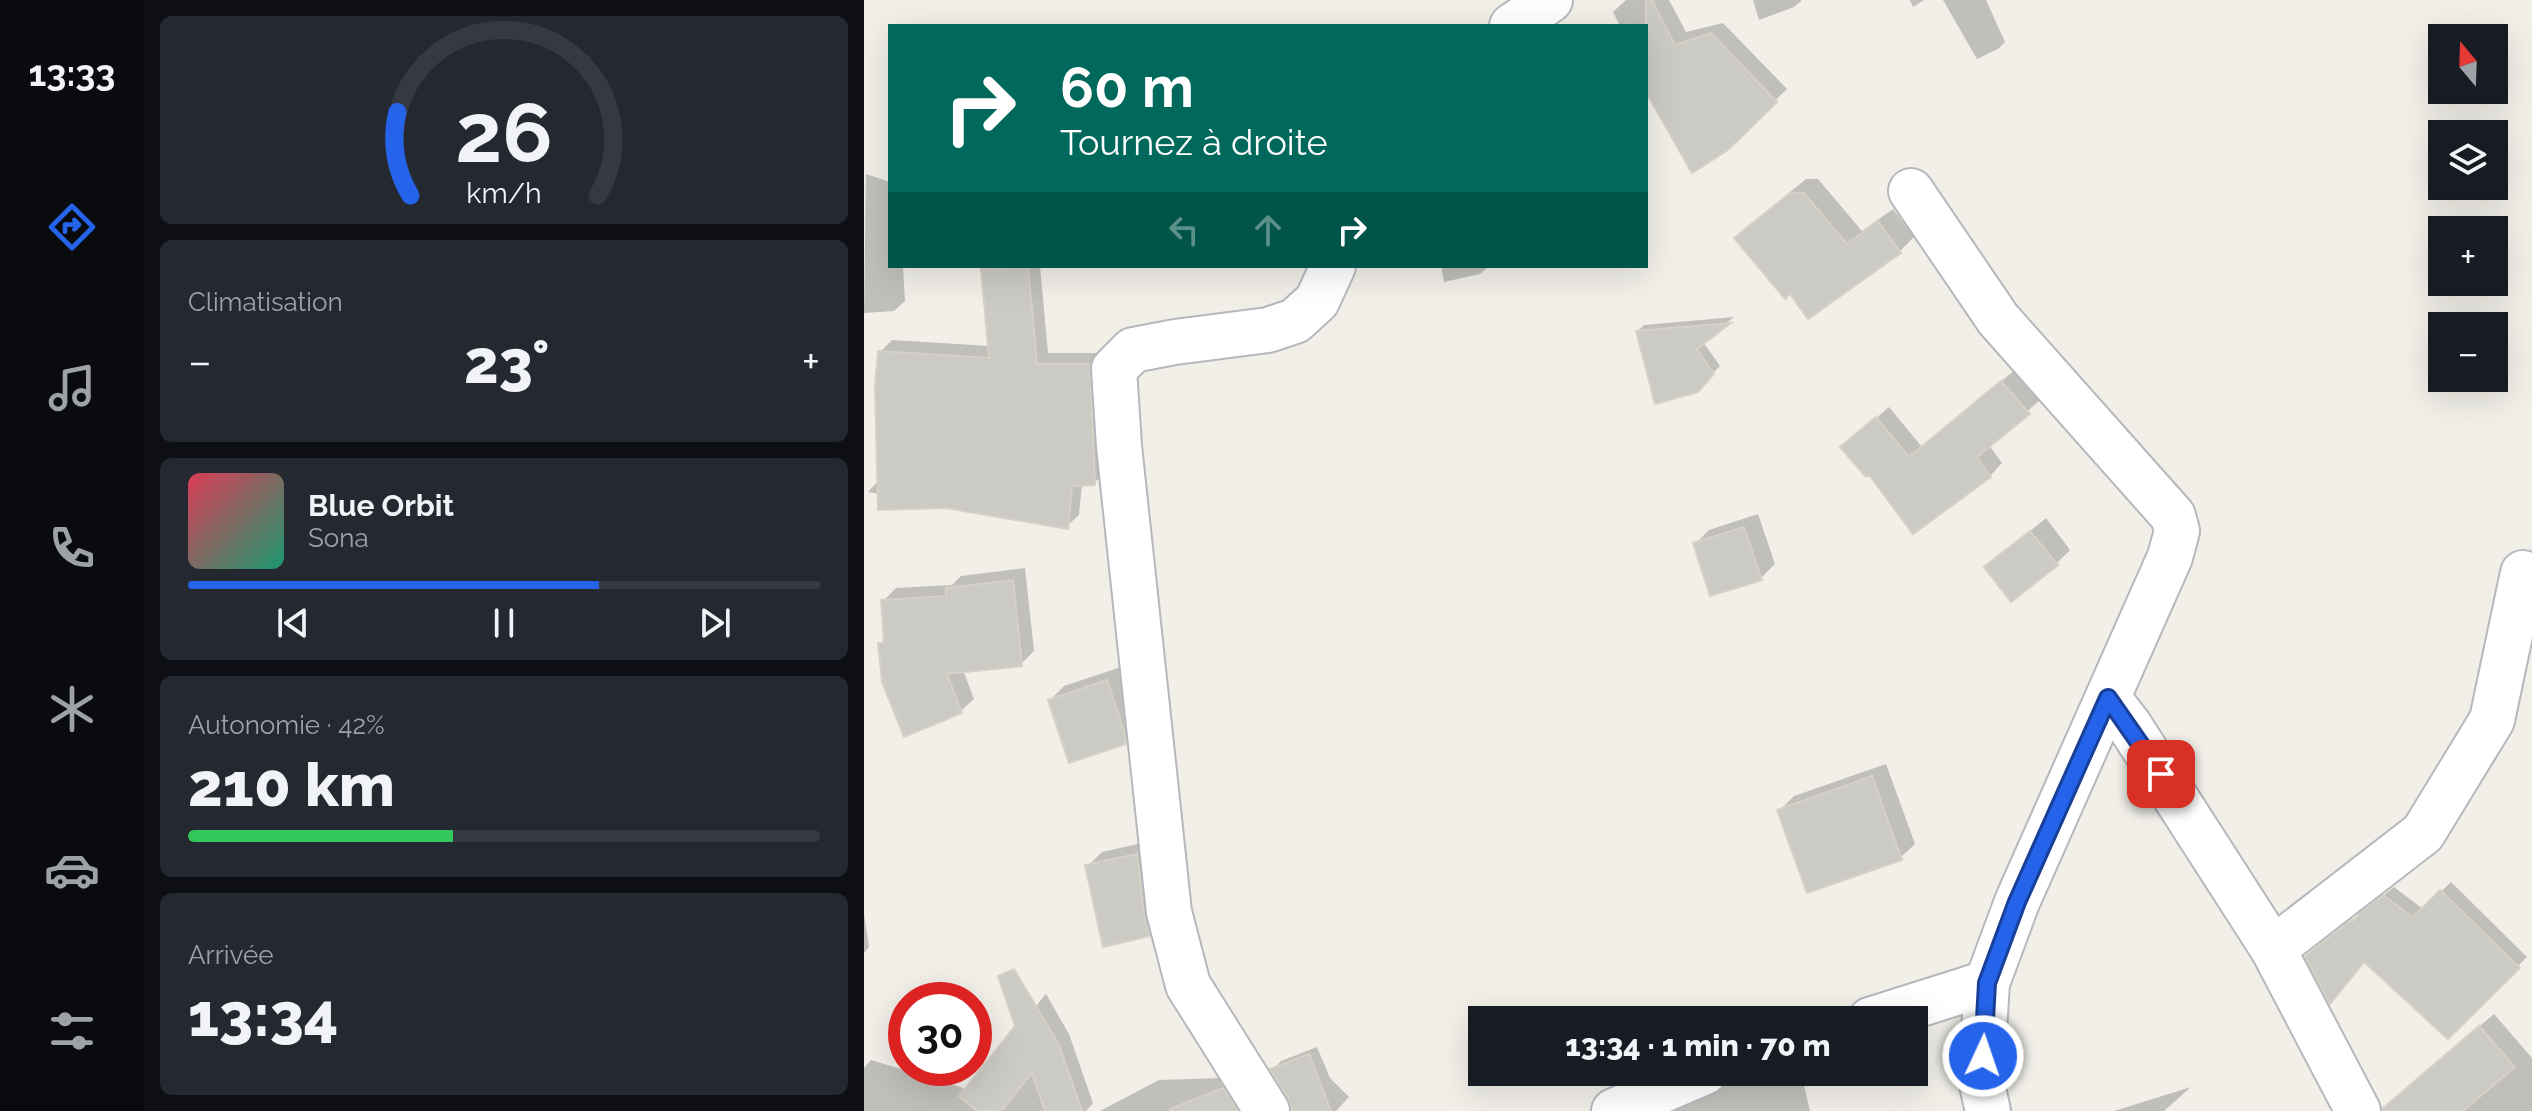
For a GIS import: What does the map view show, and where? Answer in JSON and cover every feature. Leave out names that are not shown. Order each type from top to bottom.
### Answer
[{"type":"street","points":[[1515,24],[1550,0]]},
{"type":"street","points":[[1911,191],[1998,319],[2173,516],[2177,531],[2170,557],[2017,902],[1987,983],[1981,1080],[1988,1111]]},
{"type":"street","points":[[1267,1111],[1188,985],[1169,912],[1119,446],[1114,369],[1133,350],[1268,330],[1295,321],[1317,301],[1332,268]]},
{"type":"street","points":[[2273,949],[2423,833],[2492,720],[2523,573]]},
{"type":"street","points":[[2108,698],[2129,725],[2273,949],[2358,1111]]},
{"type":"street","points":[[1914,1006],[1987,983]]},
{"type":"street","points":[[1614,1111],[1672,1086]]},
{"type":"building","points":[[1646,0],[1652,0],[1675,45],[1711,33],[1777,102],[1728,150],[1692,173],[1648,96]]},
{"type":"building","points":[[1790,193],[1804,193],[1847,244],[1878,221],[1901,253],[1808,319],[1790,294],[1785,299],[1734,238]]},
{"type":"building","points":[[1028,268],[1037,364],[1090,364],[1095,485],[1072,486],[1068,529],[946,508],[878,510],[875,386],[878,351],[989,358],[981,269]]},
{"type":"building","points":[[1731,323],[1697,349],[1714,374],[1698,392],[1655,404],[1636,331]]},
{"type":"building","points":[[2001,381],[2030,414],[1977,457],[1991,477],[1913,534],[1870,476],[1865,476],[1840,447],[1876,417],[1909,457]]},
{"type":"building","points":[[1744,527],[1762,580],[1710,596],[1693,543]]},
{"type":"building","points":[[2030,531],[2058,565],[2011,602],[1984,567]]},
{"type":"building","points":[[1013,580],[1022,666],[947,674],[962,713],[904,737],[882,682],[878,643],[884,643],[881,600],[946,596],[946,588]]},
{"type":"building","points":[[1107,680],[1126,744],[1069,763],[1048,700]]},
{"type":"building","points":[[1872,776],[1902,860],[1807,893],[1777,810]]},
{"type":"building","points":[[1137,854],[1144,915],[1150,936],[1103,947],[1085,865]]},
{"type":"building","points":[[2440,890],[2520,968],[2448,1039],[2364,962],[2330,1004],[2305,957],[2351,920],[2353,922],[2383,895],[2413,917]]},
{"type":"building","points":[[1014,969],[1059,1045],[1082,1111],[1045,1111],[1032,1073],[1001,1111],[977,1111],[959,1096],[967,1086],[992,1086],[992,1055],[1015,1026],[998,976]]},
{"type":"building","points":[[2479,1026],[2515,1067],[2463,1111],[2383,1111],[2382,1109]]},
{"type":"building","points":[[1309,1054],[1331,1111],[1292,1111],[1288,1098],[1270,1069]]},
{"type":"building","points":[[1223,1088],[1238,1111],[1170,1109]]},
{"type":"route","points":[[1983,1056],[1987,983],[2017,902],[2108,698],[2161,774]]}]
